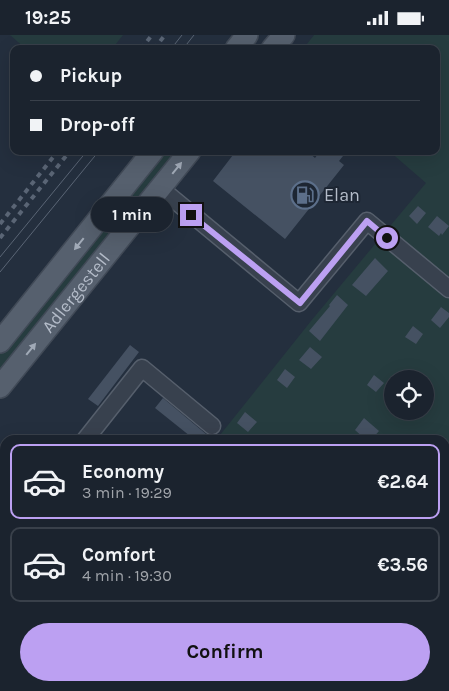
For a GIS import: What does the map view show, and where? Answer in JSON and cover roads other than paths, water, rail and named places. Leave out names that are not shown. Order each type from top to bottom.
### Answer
[{"type":"main road","points":[[239,45],[247,35]]},
{"type":"main road","points":[[275,45],[284,35]]},
{"type":"main road","name":"Adlergestell","points":[[0,342],[150,155]]},
{"type":"main road","name":"Adlergestell","points":[[0,387],[187,155]]},
{"type":"street","points":[[160,188],[300,303],[367,221],[449,289]]},
{"type":"street","points":[[89,435],[142,368],[212,426]]},
{"type":"tram line","points":[[174,45],[182,35]]},
{"type":"tram line","points":[[186,45],[194,35]]},
{"type":"tram line","points":[[0,257],[84,155]]},
{"type":"tram line","points":[[0,272],[96,155]]},
{"type":"railway","points":[[144,45],[152,35]]},
{"type":"railway","points":[[157,45],[165,35]]},
{"type":"railway","points":[[0,224],[55,155]]},
{"type":"railway","points":[[0,238],[67,155]]},
{"type":"place","name":"Elan","points":[[305,195]]}]
